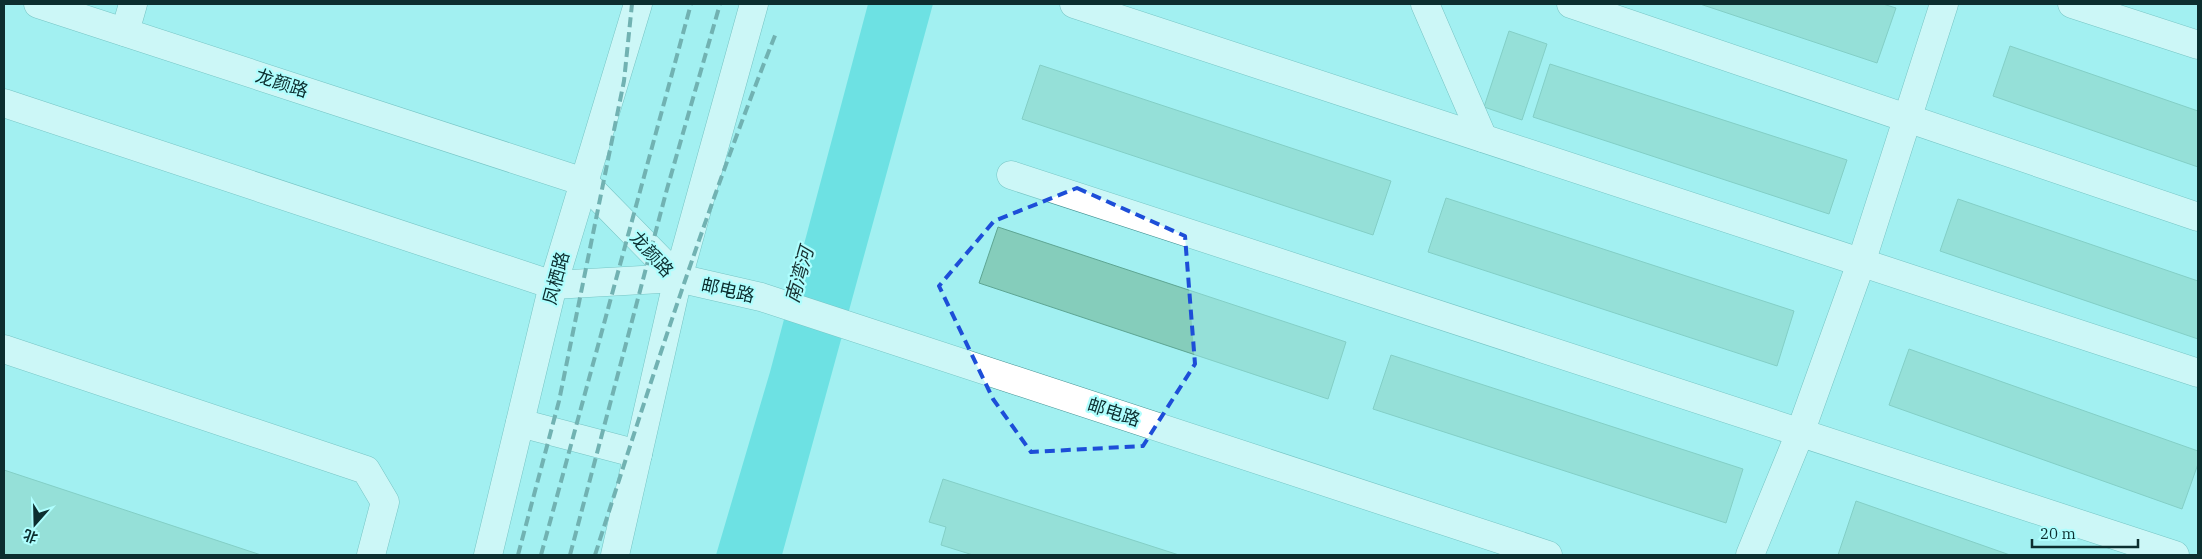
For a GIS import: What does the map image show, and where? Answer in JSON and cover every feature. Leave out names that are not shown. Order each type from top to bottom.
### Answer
[{"type":"street","name":"龙颜路","points":[[38,4],[584,182],[678,278]]},
{"type":"street","points":[[125,32],[133,4]]},
{"type":"street","name":"凤栖路","points":[[488,555],[553,285],[638,4]]},
{"type":"street","points":[[615,555],[678,278],[754,4]]},
{"type":"street","points":[[1074,4],[2198,374]]},
{"type":"street","points":[[1425,4],[1483,138]]},
{"type":"street","points":[[1571,4],[2198,218]]},
{"type":"street","points":[[1750,555],[1800,433],[1862,263],[1944,4]]},
{"type":"street","points":[[2072,4],[2198,45]]},
{"type":"street","name":"龙颜路","points":[[4,103],[553,285],[678,278]]},
{"type":"street","points":[[1011,175],[2175,555]]},
{"type":"street","name":"邮电路","points":[[678,278],[761,297],[1548,555]]},
{"type":"street","points":[[4,349],[366,470],[386,502],[371,555]]},
{"type":"street","points":[[520,423],[638,454]]},
{"type":"highlighted area","points":[[1077,188],[1185,236],[1195,364],[1143,446],[1031,452],[993,399],[939,286],[994,221]]},
{"type":"water","name":"南湾河","points":[[868,4],[933,4],[782,555],[716,555],[770,372]]},
{"type":"building","points":[[1700,4],[1883,4],[1896,8],[1877,63]]},
{"type":"building","points":[[1509,31],[1547,44],[1522,120],[1484,107]]},
{"type":"building","points":[[2010,46],[2198,111],[2198,167],[1993,96]]},
{"type":"building","points":[[1550,64],[1847,160],[1829,214],[1533,117]]},
{"type":"building","points":[[1040,65],[1391,181],[1373,235],[1022,119]]},
{"type":"building","points":[[1446,198],[1794,311],[1777,366],[1428,252]]},
{"type":"building","points":[[1958,199],[2198,281],[2198,339],[1940,251]]},
{"type":"building","points":[[998,227],[1346,342],[1328,399],[979,283]]},
{"type":"building","points":[[1909,349],[2198,451],[2198,464],[2182,509],[1889,405]]},
{"type":"building","points":[[1391,355],[1743,469],[1726,523],[1373,409]]},
{"type":"building","points":[[4,470],[261,555],[4,555]]},
{"type":"building","points":[[943,479],[1179,555],[973,555],[941,545],[946,527],[929,522]]},
{"type":"building","points":[[1856,501],[2010,555],[1838,555]]},
{"type":"railway","points":[[518,555],[559,401],[624,81],[632,4]]},
{"type":"railway","points":[[541,555],[691,4]]},
{"type":"railway","points":[[570,555],[667,189],[720,4]]},
{"type":"railway","points":[[595,555],[704,227],[776,33]]}]
